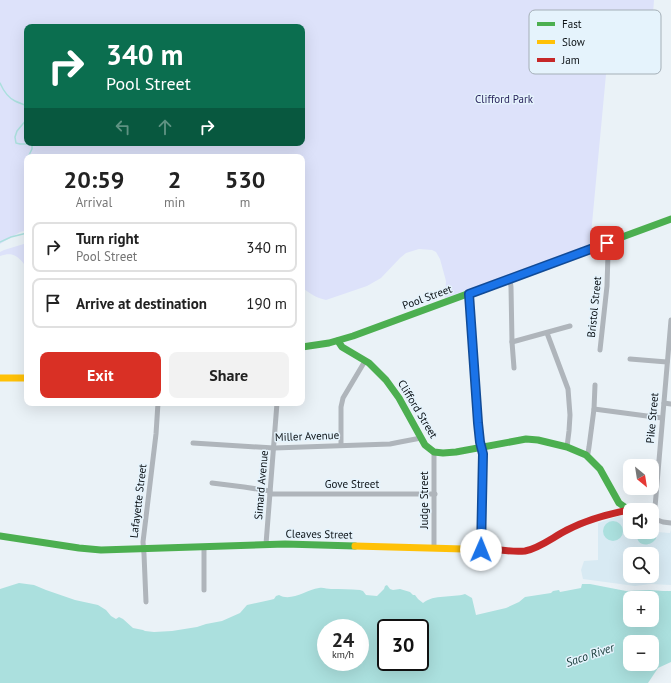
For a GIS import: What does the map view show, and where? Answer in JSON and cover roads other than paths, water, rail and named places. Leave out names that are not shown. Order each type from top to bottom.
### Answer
[{"type":"street","name":"Pool Street","points":[[305,346],[338,341],[353,336],[671,219]]},
{"type":"street","name":"Bristol Street","points":[[600,350],[607,286],[607,243]]},
{"type":"street","points":[[510,279],[512,287],[512,342],[514,368]]},
{"type":"street","points":[[469,294],[478,423],[483,454],[481,550]]},
{"type":"street","name":"Pike Street","points":[[654,503],[671,320]]},
{"type":"street","points":[[512,342],[570,326]]},
{"type":"street","points":[[547,333],[568,389],[570,415],[567,447]]},
{"type":"street","name":"Clifford Street","points":[[338,341],[342,347],[365,361],[380,373],[392,386],[425,445],[434,452],[443,453],[482,448],[526,439],[545,441],[567,447],[586,455],[600,469],[619,503],[623,506]]},
{"type":"street","points":[[630,359],[667,362]]},
{"type":"street","points":[[341,445],[341,407],[343,398],[365,361]]},
{"type":"street","points":[[0,378],[24,378]]},
{"type":"street","points":[[586,455],[589,447],[594,408],[595,385]]},
{"type":"street","points":[[664,403],[671,404]]},
{"type":"street","name":"Lafayette Street","points":[[146,602],[144,549],[142,542],[156,434],[158,406]]},
{"type":"street","name":"Simard Avenue","points":[[266,544],[277,406]]},
{"type":"street","points":[[594,408],[662,418]]},
{"type":"street","name":"Miller Avenue","points":[[193,443],[274,448],[390,444],[421,438]]},
{"type":"street","name":"Judge Street","points":[[434,452],[434,548]]},
{"type":"street","name":"Gove Street","points":[[212,483],[244,487],[270,493],[435,494]]},
{"type":"street","name":"Cleaves Street","points":[[0,536],[94,550],[266,544],[528,550],[535,548],[583,522],[623,511]]},
{"type":"street","points":[[659,520],[671,523]]},
{"type":"street","points":[[204,547],[204,590]]},
{"type":"water","points":[[609,522],[617,522],[622,527],[622,535],[617,540],[609,540],[604,535],[604,527]]},
{"type":"water","points":[[637,539],[655,539],[650,544],[640,543]]},
{"type":"water","name":"Saco River","points":[[19,583],[34,585],[75,600],[98,605],[106,610],[111,616],[116,619],[119,617],[123,619],[133,628],[154,632],[197,627],[222,621],[240,613],[247,605],[274,599],[279,595],[284,597],[294,596],[320,588],[360,590],[366,595],[377,596],[387,585],[393,590],[400,589],[410,592],[423,603],[432,598],[465,594],[472,598],[476,615],[506,608],[519,602],[525,597],[551,593],[559,590],[560,592],[581,588],[582,584],[590,584],[626,591],[650,590],[671,591],[671,662],[659,668],[659,635],[623,635],[623,671],[656,671],[648,683],[0,683],[0,589]]},
{"type":"waterway","points":[[0,83],[4,91],[10,97],[24,105]]},
{"type":"waterway","points":[[24,123],[17,131],[15,137],[16,143],[24,144]]},
{"type":"waterway","points":[[30,154],[32,146]]},
{"type":"waterway","points":[[0,242],[24,234]]},
{"type":"park label","name":"Clifford Park","points":[[504,99]]}]
